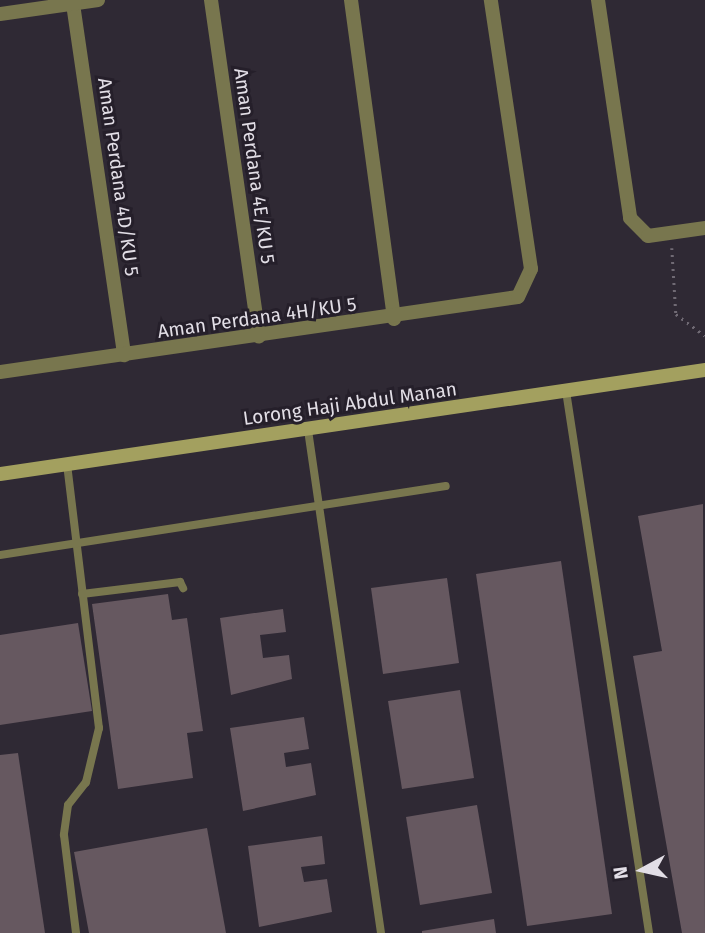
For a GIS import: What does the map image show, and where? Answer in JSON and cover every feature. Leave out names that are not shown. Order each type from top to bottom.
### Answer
[{"type":"street","points":[[0,14],[99,0]]},
{"type":"street","name":"Aman Perdana 4E/KU 5","points":[[211,0],[259,337]]},
{"type":"street","points":[[351,0],[394,319]]},
{"type":"street","name":"Aman Perdana 4H/KU 5","points":[[0,372],[394,319],[518,297],[531,269],[491,0]]},
{"type":"street","points":[[598,0],[630,218],[648,236],[705,228]]},
{"type":"street","name":"Aman Perdana 4D/KU 5","points":[[73,4],[124,355]]},
{"type":"street","name":"Lorong Haji Abdul Manan","points":[[0,474],[705,370]]},
{"type":"lane","points":[[566,391],[649,933]]},
{"type":"lane","points":[[308,430],[381,933]]},
{"type":"lane","points":[[67,464],[80,542],[82,594],[99,728],[86,782],[68,805],[64,835],[76,933]]},
{"type":"lane","points":[[0,555],[446,486]]},
{"type":"lane","points":[[82,594],[180,582],[183,588]]},
{"type":"path","points":[[672,248],[676,314],[705,337]]},
{"type":"building","points":[[703,504],[705,933],[682,933],[633,656],[662,651],[638,516]]},
{"type":"building","points":[[561,561],[612,914],[527,926],[476,574]]},
{"type":"building","points":[[447,578],[459,663],[383,674],[371,588]]},
{"type":"building","points":[[168,594],[172,620],[187,618],[203,731],[187,733],[193,778],[118,789],[92,604]]},
{"type":"building","points":[[283,609],[286,632],[260,635],[263,658],[289,655],[292,679],[231,695],[220,618]]},
{"type":"building","points":[[78,623],[92,711],[0,725],[0,635]]},
{"type":"building","points":[[460,690],[474,778],[402,789],[388,701]]},
{"type":"building","points":[[304,717],[309,749],[284,753],[286,767],[311,763],[316,795],[243,811],[230,728]]},
{"type":"building","points":[[18,753],[45,933],[0,933],[0,755]]},
{"type":"building","points":[[477,805],[492,893],[420,905],[406,817]]},
{"type":"building","points":[[207,828],[226,933],[89,933],[74,852]]},
{"type":"building","points":[[322,836],[325,864],[301,867],[304,882],[327,879],[332,912],[259,927],[248,846]]},
{"type":"building","points":[[494,919],[496,933],[422,933],[422,931]]}]
